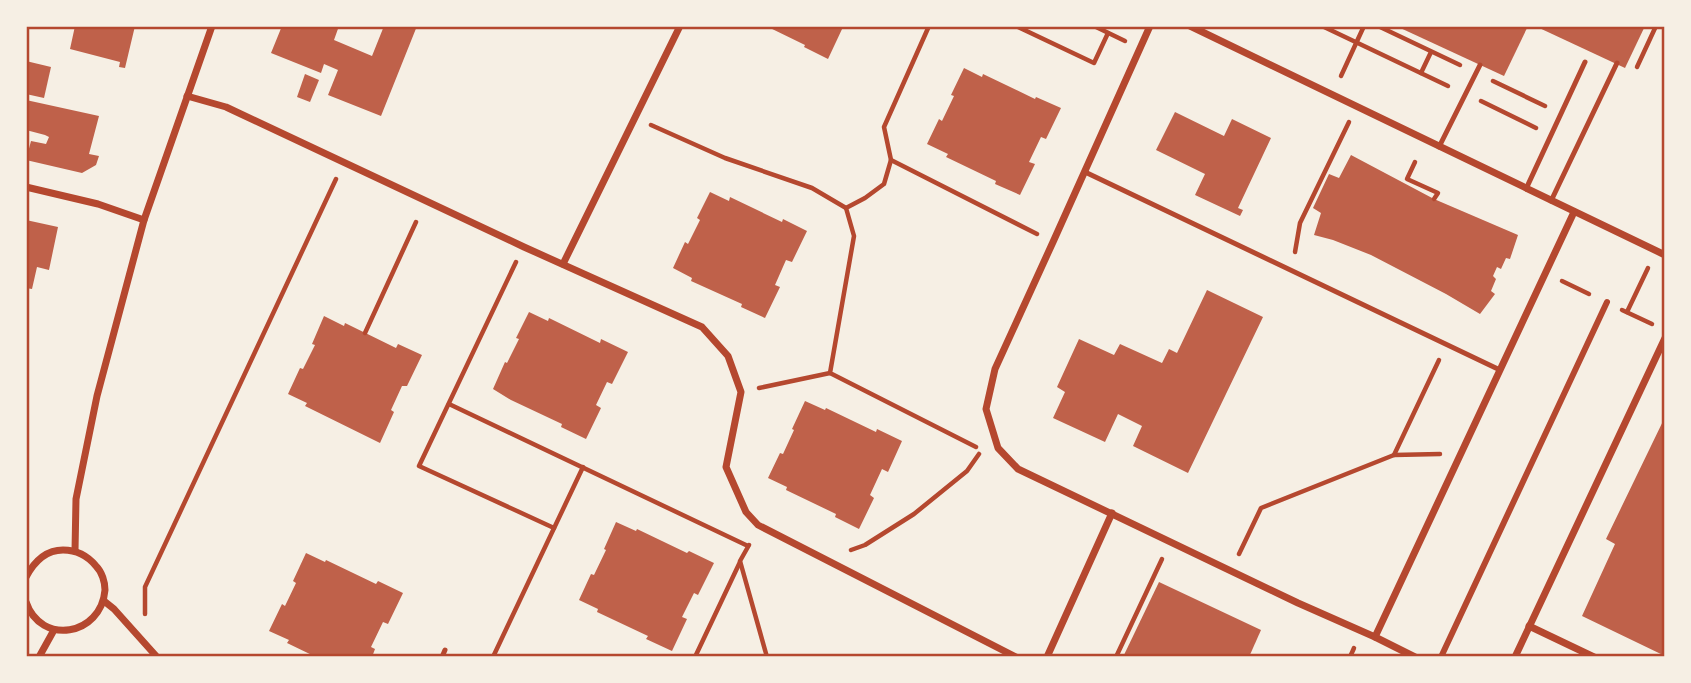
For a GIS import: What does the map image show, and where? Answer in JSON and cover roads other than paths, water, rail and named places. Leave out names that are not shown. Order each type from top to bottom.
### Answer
[{"type":"street","points":[[75,551],[76,499],[97,396],[144,220],[212,26]]},
{"type":"street","points":[[564,264],[680,26]]},
{"type":"street","points":[[1150,26],[995,369],[986,409],[998,448],[1018,469],[1415,657]]},
{"type":"street","points":[[1190,26],[1665,255]]},
{"type":"street","points":[[187,96],[226,107],[702,327],[728,356],[741,392],[726,467],[746,512],[758,525],[1016,657]]},
{"type":"street","points":[[26,187],[98,204],[144,220]]},
{"type":"street","points":[[1375,636],[1574,212]]},
{"type":"street","points":[[1441,657],[1608,302]]},
{"type":"street","points":[[1514,657],[1665,338]]},
{"type":"street","points":[[1047,657],[1112,513]]},
{"type":"street","points":[[26,577],[44,554],[60,550],[75,551],[89,558],[100,570],[105,585],[104,601],[96,616],[85,625],[70,631],[54,630],[40,622],[29,610],[26,602]]},
{"type":"street","points":[[104,601],[157,657]]},
{"type":"street","points":[[1529,626],[1594,657]]},
{"type":"street","points":[[39,657],[54,630]]},
{"type":"lane","points":[[1526,189],[1585,62]]},
{"type":"lane","points":[[1551,201],[1617,64]]},
{"type":"lane","points":[[1439,147],[1480,65]]},
{"type":"lane","points":[[1085,172],[1500,370]]}]
